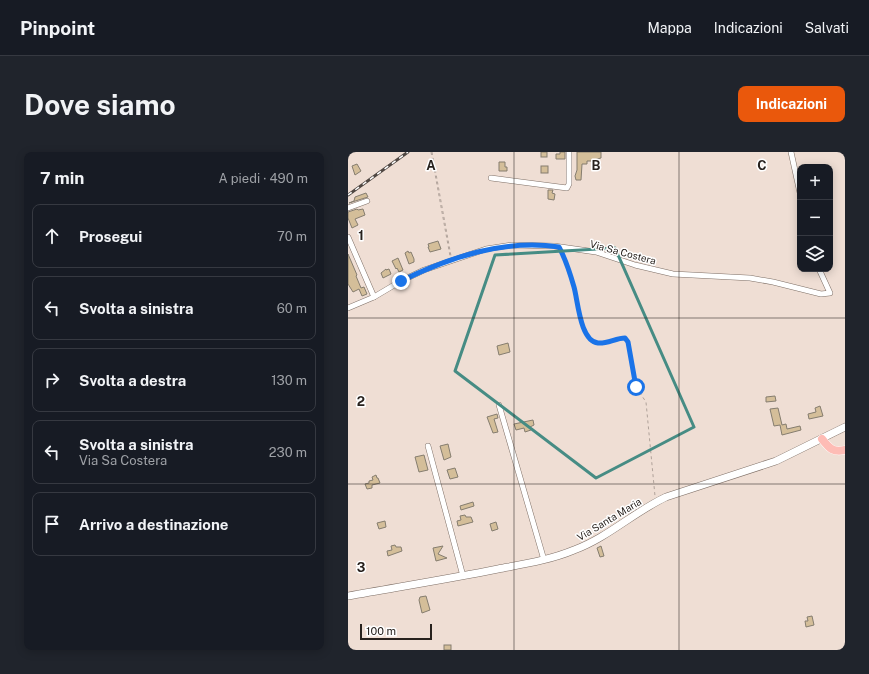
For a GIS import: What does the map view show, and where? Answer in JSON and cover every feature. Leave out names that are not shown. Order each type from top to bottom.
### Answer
[{"type":"main road","points":[[822,439],[830,448],[838,452],[845,450]]},
{"type":"street","points":[[491,178],[567,188],[569,184],[569,152]]},
{"type":"street","points":[[791,152],[797,179]]},
{"type":"street","points":[[348,208],[367,201]]},
{"type":"street","points":[[348,237],[374,297]]},
{"type":"street","name":"Via Sa Costera","points":[[348,308],[374,297],[401,281],[424,270],[451,260],[486,250],[512,245],[559,247],[596,252],[635,265],[673,274],[750,278],[821,294],[830,293],[820,272]]},
{"type":"street","points":[[499,405],[544,560]]},
{"type":"street","name":"Via Santa Maria","points":[[348,596],[544,560],[576,550],[609,532],[666,497],[776,461],[845,427]]},
{"type":"street","points":[[428,446],[463,576]]},
{"type":"path","points":[[432,152],[451,260]]},
{"type":"path","points":[[559,247],[565,259],[574,287],[579,314],[591,340],[598,343],[618,338],[625,338],[628,342],[636,387],[646,402],[656,502]]},
{"type":"highlighted area","points":[[615,248],[694,427],[596,478],[455,371],[495,255]]},
{"type":"building","points":[[541,152],[547,152],[547,157],[541,157]]},
{"type":"building","points":[[560,152],[565,152],[565,159],[556,159],[556,154],[560,154]]},
{"type":"building","points":[[577,152],[601,152],[601,158],[594,161],[587,161],[587,164],[582,164],[581,180],[576,180],[575,176],[577,170]]},
{"type":"building","points":[[499,162],[505,162],[507,171],[499,171]]},
{"type":"building","points":[[357,164],[361,171],[355,175],[352,166]]},
{"type":"building","points":[[541,166],[548,166],[548,173],[541,173]]},
{"type":"building","points":[[548,190],[553,190],[552,193],[555,194],[554,200],[548,199]]},
{"type":"building","points":[[366,193],[368,197],[349,203],[354,201],[355,197]]},
{"type":"building","points":[[363,209],[365,215],[355,219],[358,225],[352,228],[348,218],[348,212]]},
{"type":"building","points":[[438,241],[441,249],[430,252],[428,244]]},
{"type":"building","points":[[408,251],[409,253],[411,252],[414,259],[414,262],[409,264],[405,253]]},
{"type":"building","points":[[348,254],[361,288],[364,287],[367,294],[362,296],[359,289],[353,292],[348,284]]},
{"type":"building","points":[[398,258],[403,270],[399,272],[392,261]]},
{"type":"building","points":[[386,269],[389,269],[391,274],[383,278],[381,273]]},
{"type":"building","points":[[508,343],[510,352],[499,355],[497,346]]},
{"type":"building","points":[[775,396],[776,401],[766,402],[766,397]]},
{"type":"building","points":[[820,406],[823,416],[809,419],[808,414],[816,412],[815,408]]},
{"type":"building","points":[[778,408],[782,425],[786,424],[787,429],[800,426],[801,430],[782,435],[780,425],[774,426],[770,409]]},
{"type":"building","points":[[497,414],[498,418],[494,419],[498,432],[493,433],[487,417]]},
{"type":"building","points":[[533,420],[534,425],[530,427],[531,430],[525,432],[524,428],[516,430],[514,424]]},
{"type":"building","points":[[448,444],[451,457],[444,460],[440,446]]},
{"type":"building","points":[[424,455],[428,470],[419,472],[415,457]]},
{"type":"building","points":[[455,468],[458,477],[450,479],[447,470]]},
{"type":"building","points":[[376,475],[380,483],[372,485],[372,488],[367,489],[365,484],[373,480],[372,477]]},
{"type":"building","points":[[473,502],[474,506],[461,510],[460,506]]},
{"type":"building","points":[[465,515],[466,517],[471,517],[473,522],[458,526],[457,521],[461,520],[460,516]]},
{"type":"building","points":[[385,521],[386,527],[379,529],[377,523]]},
{"type":"building","points":[[496,522],[498,529],[492,531],[490,524]]},
{"type":"building","points":[[395,545],[396,547],[401,547],[402,551],[388,556],[387,551],[392,550],[391,546]]},
{"type":"building","points":[[443,546],[438,554],[447,558],[436,561],[433,548]]},
{"type":"building","points":[[601,546],[604,556],[600,557],[597,548]]},
{"type":"building","points":[[426,596],[430,610],[422,613],[419,600],[420,597]]},
{"type":"building","points":[[812,616],[814,625],[806,627],[805,621],[808,621],[807,617]]},
{"type":"building","points":[[444,645],[451,645],[451,650],[444,650]]},
{"type":"railway","points":[[348,195],[408,152]]},
{"type":"route","points":[[401,281],[424,270],[486,250],[512,245],[559,247],[565,259],[574,287],[579,314],[587,334],[591,340],[598,343],[607,342],[618,338],[625,338],[628,342],[636,387]]}]
